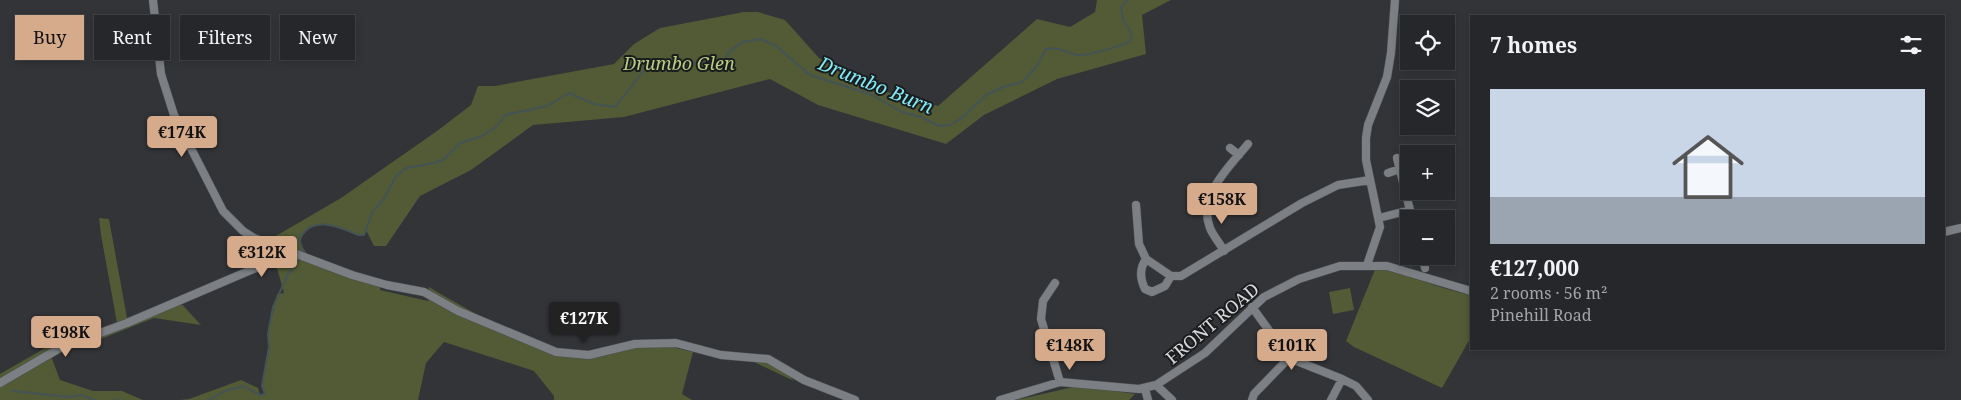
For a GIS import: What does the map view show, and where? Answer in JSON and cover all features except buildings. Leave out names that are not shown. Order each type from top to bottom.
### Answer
[{"type":"street","points":[[153,0],[158,57],[166,95],[189,147],[224,211],[243,231],[254,238],[294,254],[387,285],[424,292],[458,311],[556,352],[590,355],[635,344],[683,344],[721,355],[768,359],[804,380],[855,400]]},
{"type":"street","points":[[1367,265],[1378,237],[1379,218],[1366,160],[1366,138],[1368,125],[1387,77],[1392,52],[1395,0]]},
{"type":"street","points":[[1224,250],[1210,229],[1208,204],[1222,175],[1248,144]]},
{"type":"street","points":[[1230,148],[1239,155]]},
{"type":"street","points":[[1388,172],[1400,169],[1397,158]]},
{"type":"street","points":[[1136,205],[1138,244],[1146,259],[1171,276],[1181,276],[1302,203],[1338,185],[1370,180]]},
{"type":"street","points":[[1408,200],[1410,210]]},
{"type":"street","points":[[1379,218],[1400,213]]},
{"type":"street","points":[[1945,232],[1961,228]]},
{"type":"street","points":[[0,383],[60,348],[127,323],[294,254]]},
{"type":"street","points":[[1146,259],[1140,272],[1145,289],[1152,292],[1158,290],[1165,286],[1171,276]]},
{"type":"street","name":"FRONT ROAD","points":[[1060,382],[1145,388],[1156,385],[1205,353],[1252,307],[1279,288],[1299,279],[1340,266],[1367,265],[1408,271],[1451,287],[1470,291]]},
{"type":"street","points":[[1000,400],[1060,382],[1041,319],[1044,301],[1055,283]]},
{"type":"street","points":[[1252,307],[1289,358],[1342,378],[1356,386],[1368,400]]},
{"type":"street","points":[[1252,400],[1254,394],[1289,358]]},
{"type":"street","points":[[1331,400],[1342,378]]},
{"type":"street","points":[[1156,385],[1172,400]]},
{"type":"street","points":[[1145,388],[1148,400]]},
{"type":"green space","name":"Drumbo Glen","points":[[1097,0],[1171,0],[1142,15],[1146,54],[1057,79],[984,115],[946,144],[818,105],[770,79],[624,117],[533,125],[471,170],[420,196],[386,246],[374,246],[367,232],[359,236],[339,228],[324,225],[316,225],[310,228],[302,237],[301,245],[307,255],[380,280],[380,290],[428,301],[429,287],[499,326],[537,342],[574,352],[576,358],[605,356],[634,347],[668,346],[693,352],[682,394],[692,400],[554,400],[554,396],[534,371],[444,342],[426,363],[418,400],[180,400],[189,399],[241,380],[258,388],[260,395],[265,394],[262,386],[269,347],[268,334],[277,294],[284,293],[269,240],[341,198],[437,131],[471,105],[478,86],[495,86],[614,64],[634,44],[660,28],[744,12],[758,12],[785,20],[819,58],[869,87],[938,106],[1037,19],[1070,27],[1095,12]]},
{"type":"green space","points":[[99,218],[109,219],[127,318],[176,298],[201,325],[154,318],[51,356],[60,380],[93,391],[122,391],[143,400],[0,400],[0,374],[47,347],[71,336],[117,323]]},
{"type":"green space","points":[[1376,267],[1470,295],[1470,339],[1442,388],[1354,347],[1346,341]]},
{"type":"green space","points":[[1350,288],[1354,310],[1333,314],[1329,292]]},
{"type":"green space","points":[[750,360],[774,365],[794,381]]},
{"type":"green space","points":[[1073,387],[1087,387],[1135,394],[1129,400],[1016,400]]},
{"type":"waterway","name":"Drumbo Burn","points":[[304,253],[299,239],[304,231],[311,227],[318,225],[335,226],[364,235],[373,211],[384,199],[396,176],[406,168],[434,163],[444,159],[460,143],[480,137],[495,128],[505,115],[547,106],[569,93],[594,104],[615,107],[650,63],[723,62],[729,52],[742,42],[760,39],[776,46],[810,75],[872,95],[902,112],[921,117],[939,126],[950,125],[962,118],[986,95],[1003,87],[1022,82],[1037,66],[1046,49],[1051,48],[1076,55],[1085,55],[1113,48],[1130,41],[1132,34],[1123,20],[1121,7],[1127,0]]},
{"type":"waterway","name":"Drumbo Burn","points":[[209,400],[225,391],[244,386],[260,395],[265,394],[262,386],[269,347],[268,334],[273,307],[288,274],[302,257]]},
{"type":"waterway","name":"Drumbo Burn","points":[[12,391],[69,397],[81,395],[94,400]]},
{"type":"waterway","name":"Drumbo Burn","points":[[115,400],[120,400]]}]
